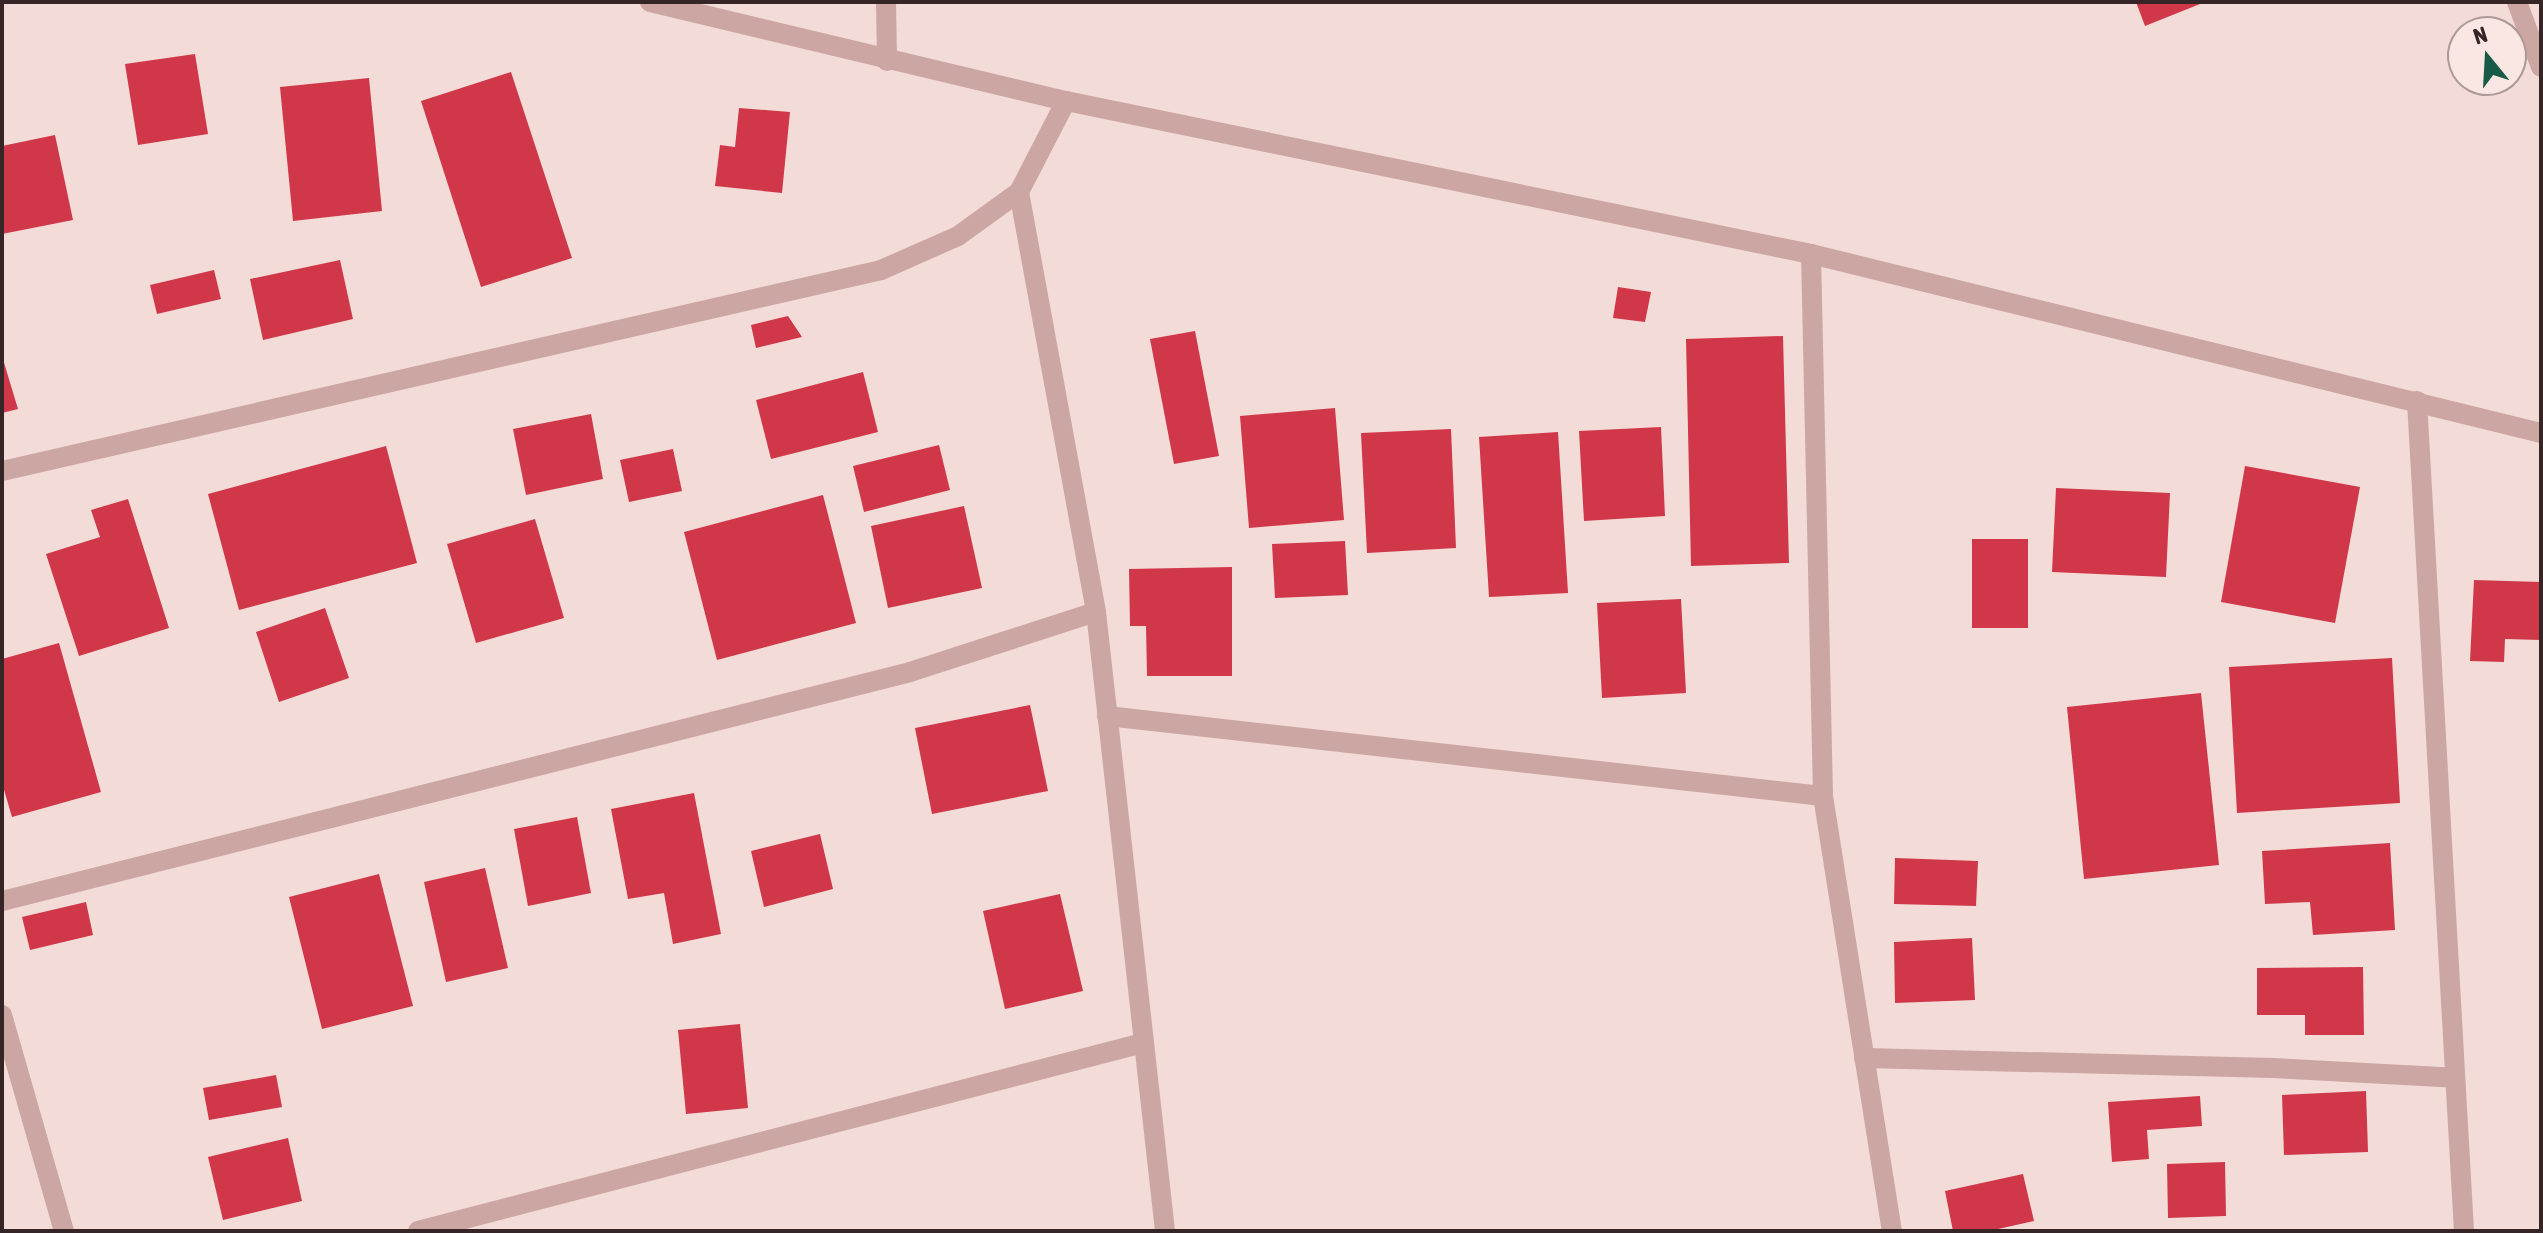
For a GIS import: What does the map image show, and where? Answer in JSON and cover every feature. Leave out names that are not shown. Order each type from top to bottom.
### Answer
[{"type":"street","points":[[650,2],[887,61],[1066,101],[1811,254],[2541,433]]},
{"type":"street","points":[[886,2],[887,61]]},
{"type":"street","points":[[2517,2],[2535,34],[2541,67]]},
{"type":"street","points":[[2,471],[881,270],[958,236],[1019,192],[1066,101]]},
{"type":"street","points":[[1019,192],[1096,612],[1165,1231]]},
{"type":"street","points":[[1811,254],[1823,796],[1892,1231]]},
{"type":"street","points":[[2417,401],[2464,1231]]},
{"type":"street","points":[[2,901],[910,672],[1096,612]]},
{"type":"street","points":[[1107,716],[1823,796]]},
{"type":"street","points":[[2,1015],[64,1231]]},
{"type":"street","points":[[418,1231],[1143,1043]]},
{"type":"street","points":[[1864,1058],[2273,1068],[2455,1078]]},
{"type":"building","points":[[2136,2],[2205,2],[2145,26]]},
{"type":"building","points":[[195,54],[208,134],[138,145],[125,64]]},
{"type":"building","points":[[511,72],[572,258],[481,287],[421,101]]},
{"type":"building","points":[[369,78],[382,211],[293,221],[280,87]]},
{"type":"building","points":[[739,108],[790,112],[782,193],[715,186],[720,145],[735,147]]},
{"type":"building","points":[[55,135],[73,220],[2,234],[2,146]]},
{"type":"building","points":[[340,260],[353,319],[263,340],[250,279]]},
{"type":"building","points":[[214,270],[221,299],[157,314],[150,285]]},
{"type":"building","points":[[1618,287],[1651,292],[1645,322],[1613,318]]},
{"type":"building","points":[[788,316],[802,337],[756,348],[751,325]]},
{"type":"building","points":[[1195,331],[1219,456],[1174,464],[1150,339]]},
{"type":"building","points":[[1783,336],[1789,563],[1691,566],[1686,339]]},
{"type":"building","points":[[2,356],[18,409],[2,413]]},
{"type":"building","points":[[863,372],[878,432],[771,459],[756,400]]},
{"type":"building","points":[[1335,408],[1344,520],[1249,528],[1240,416]]},
{"type":"building","points":[[591,414],[603,479],[526,495],[513,429]]},
{"type":"building","points":[[1661,427],[1665,516],[1584,521],[1579,431]]},
{"type":"building","points":[[1451,429],[1456,548],[1367,553],[1361,433]]},
{"type":"building","points":[[1558,432],[1568,593],[1489,597],[1479,437]]},
{"type":"building","points":[[939,445],[950,490],[864,512],[853,466]]},
{"type":"building","points":[[386,446],[417,563],[239,610],[208,494]]},
{"type":"building","points":[[673,449],[682,491],[629,502],[620,460]]},
{"type":"building","points":[[2245,466],[2360,487],[2335,623],[2221,602]]},
{"type":"building","points":[[2056,488],[2170,493],[2166,577],[2052,572]]},
{"type":"building","points":[[823,495],[856,623],[717,660],[684,532]]},
{"type":"building","points":[[128,499],[169,628],[79,656],[46,554],[100,537],[91,510]]},
{"type":"building","points":[[964,506],[982,588],[888,608],[871,526]]},
{"type":"building","points":[[535,519],[564,618],[476,643],[447,544]]},
{"type":"building","points":[[1972,539],[2028,539],[2028,628],[1972,628]]},
{"type":"building","points":[[1345,541],[1348,595],[1275,598],[1272,544]]},
{"type":"building","points":[[1232,567],[1232,676],[1147,676],[1146,626],[1130,626],[1129,569]]},
{"type":"building","points":[[2474,580],[2541,582],[2541,640],[2505,639],[2504,662],[2470,661]]},
{"type":"building","points":[[1681,599],[1686,693],[1602,698],[1597,603]]},
{"type":"building","points":[[325,608],[349,678],[279,702],[256,632]]},
{"type":"building","points":[[59,643],[101,792],[12,817],[2,783],[2,659]]},
{"type":"building","points":[[2392,658],[2400,803],[2237,813],[2229,667]]},
{"type":"building","points":[[2201,693],[2219,865],[2084,879],[2067,707]]},
{"type":"building","points":[[1030,705],[1048,791],[932,814],[915,728]]},
{"type":"building","points":[[694,793],[721,934],[673,944],[664,893],[628,899],[611,809]]},
{"type":"building","points":[[577,817],[591,893],[528,906],[514,829]]},
{"type":"building","points":[[820,834],[833,889],[764,907],[751,851]]},
{"type":"building","points":[[2390,843],[2395,930],[2313,935],[2310,902],[2265,904],[2262,851]]},
{"type":"building","points":[[1895,858],[1978,861],[1976,906],[1894,904]]},
{"type":"building","points":[[485,868],[508,968],[446,982],[424,882]]},
{"type":"building","points":[[379,874],[413,1006],[322,1029],[289,897]]},
{"type":"building","points":[[1060,894],[1083,991],[1005,1009],[983,911]]},
{"type":"building","points":[[86,902],[93,935],[30,950],[22,917]]},
{"type":"building","points":[[1972,938],[1975,1000],[1895,1003],[1894,942]]},
{"type":"building","points":[[2363,967],[2364,1035],[2305,1035],[2305,1015],[2257,1015],[2257,968]]},
{"type":"building","points":[[740,1024],[748,1108],[686,1114],[678,1030]]},
{"type":"building","points":[[276,1075],[282,1107],[209,1120],[203,1088]]},
{"type":"building","points":[[2366,1091],[2368,1152],[2284,1155],[2282,1095]]},
{"type":"building","points":[[2200,1096],[2202,1126],[2147,1130],[2149,1159],[2112,1162],[2108,1102]]},
{"type":"building","points":[[288,1138],[302,1201],[223,1220],[208,1157]]},
{"type":"building","points":[[2225,1162],[2226,1216],[2168,1218],[2167,1164]]},
{"type":"building","points":[[2023,1174],[2034,1221],[1989,1231],[1953,1231],[1945,1191]]}]
